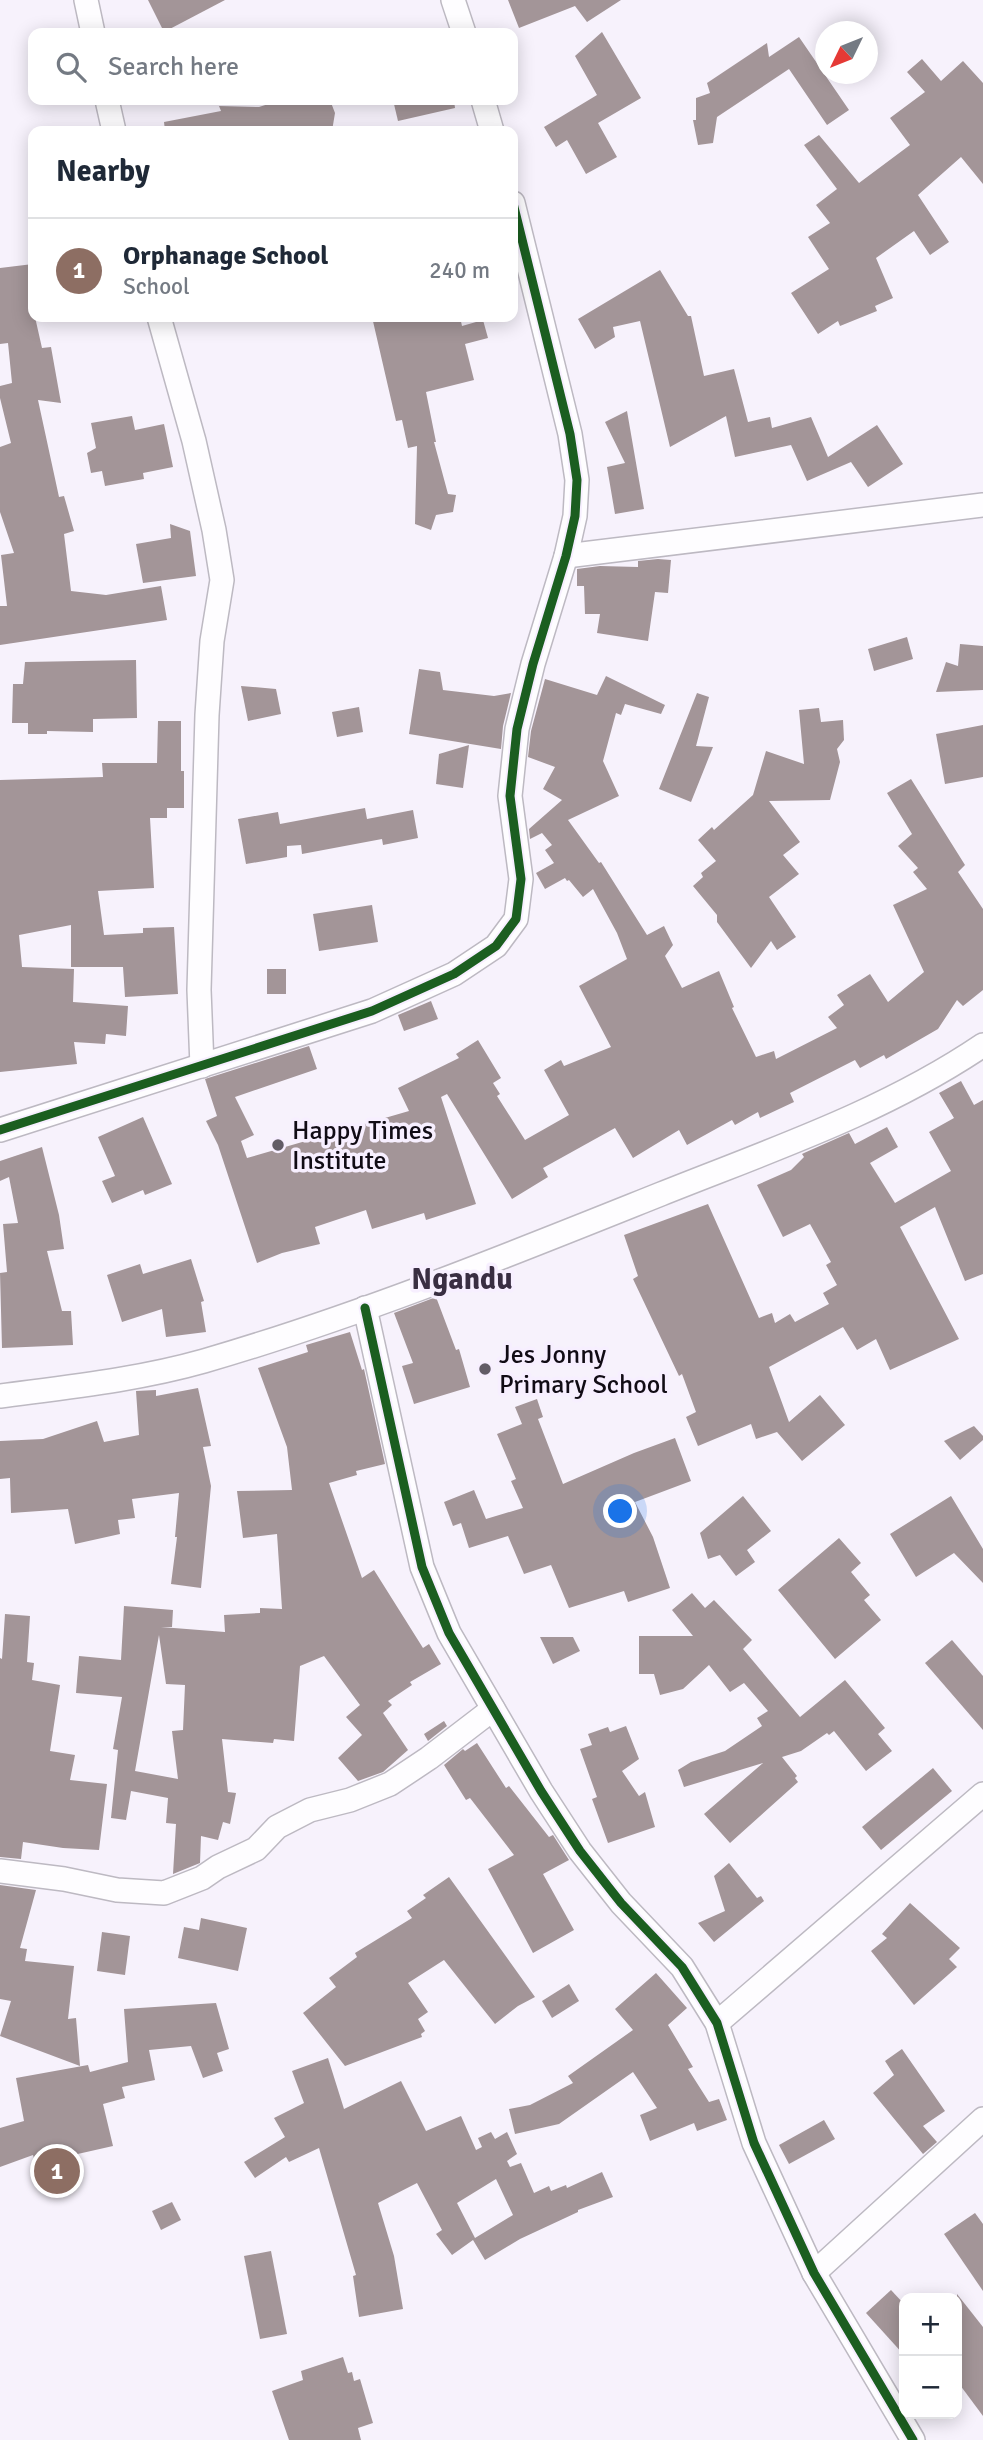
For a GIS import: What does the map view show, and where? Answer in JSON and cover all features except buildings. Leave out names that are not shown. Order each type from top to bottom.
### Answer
[{"type":"street","points":[[86,0],[92,28]]},
{"type":"street","points":[[453,0],[462,28]]},
{"type":"street","points":[[108,105],[113,126]]},
{"type":"street","points":[[484,105],[491,126]]},
{"type":"street","points":[[0,1130],[372,1011],[454,974],[496,946],[516,919],[521,879],[510,796],[517,730],[533,664],[566,556],[575,516],[577,480],[572,446],[518,224]]},
{"type":"street","points":[[160,322],[194,441],[222,580],[212,641],[207,715],[199,990],[202,1066]]},
{"type":"street","points":[[566,556],[983,505]]},
{"type":"street","points":[[0,1396],[106,1382],[202,1361],[365,1308],[850,1119],[905,1092],[983,1045]]},
{"type":"street","points":[[365,1308],[422,1567],[449,1633],[541,1791],[580,1851],[621,1903],[682,1967],[717,2023],[754,2143],[814,2273],[913,2440]]},
{"type":"street","points":[[0,1871],[64,1879],[117,1890],[164,1893],[202,1878],[218,1867],[256,1849],[277,1826],[310,1810],[350,1800],[390,1784],[493,1709]]},
{"type":"street","points":[[717,2023],[983,1794]]},
{"type":"street","points":[[814,2273],[983,2119]]},
{"type":"cycle path","points":[[0,1130],[372,1011],[454,974],[496,946],[516,919],[521,879],[510,796],[517,729],[533,664],[566,556],[575,516],[577,480],[570,434],[518,223]]},
{"type":"cycle path","points":[[365,1308],[422,1567],[449,1633],[541,1791],[580,1851],[621,1903],[682,1967],[717,2023],[754,2143],[814,2273],[913,2440]]},
{"type":"place","name":"Happy Times Institute","points":[[278,1145]]},
{"type":"place","name":"Jes Jonny Primary School","points":[[485,1369]]},
{"type":"place","name":"Orphanage School","points":[[57,2171]]},
{"type":"district","name":"Ngandu","points":[[462,1279]]}]
